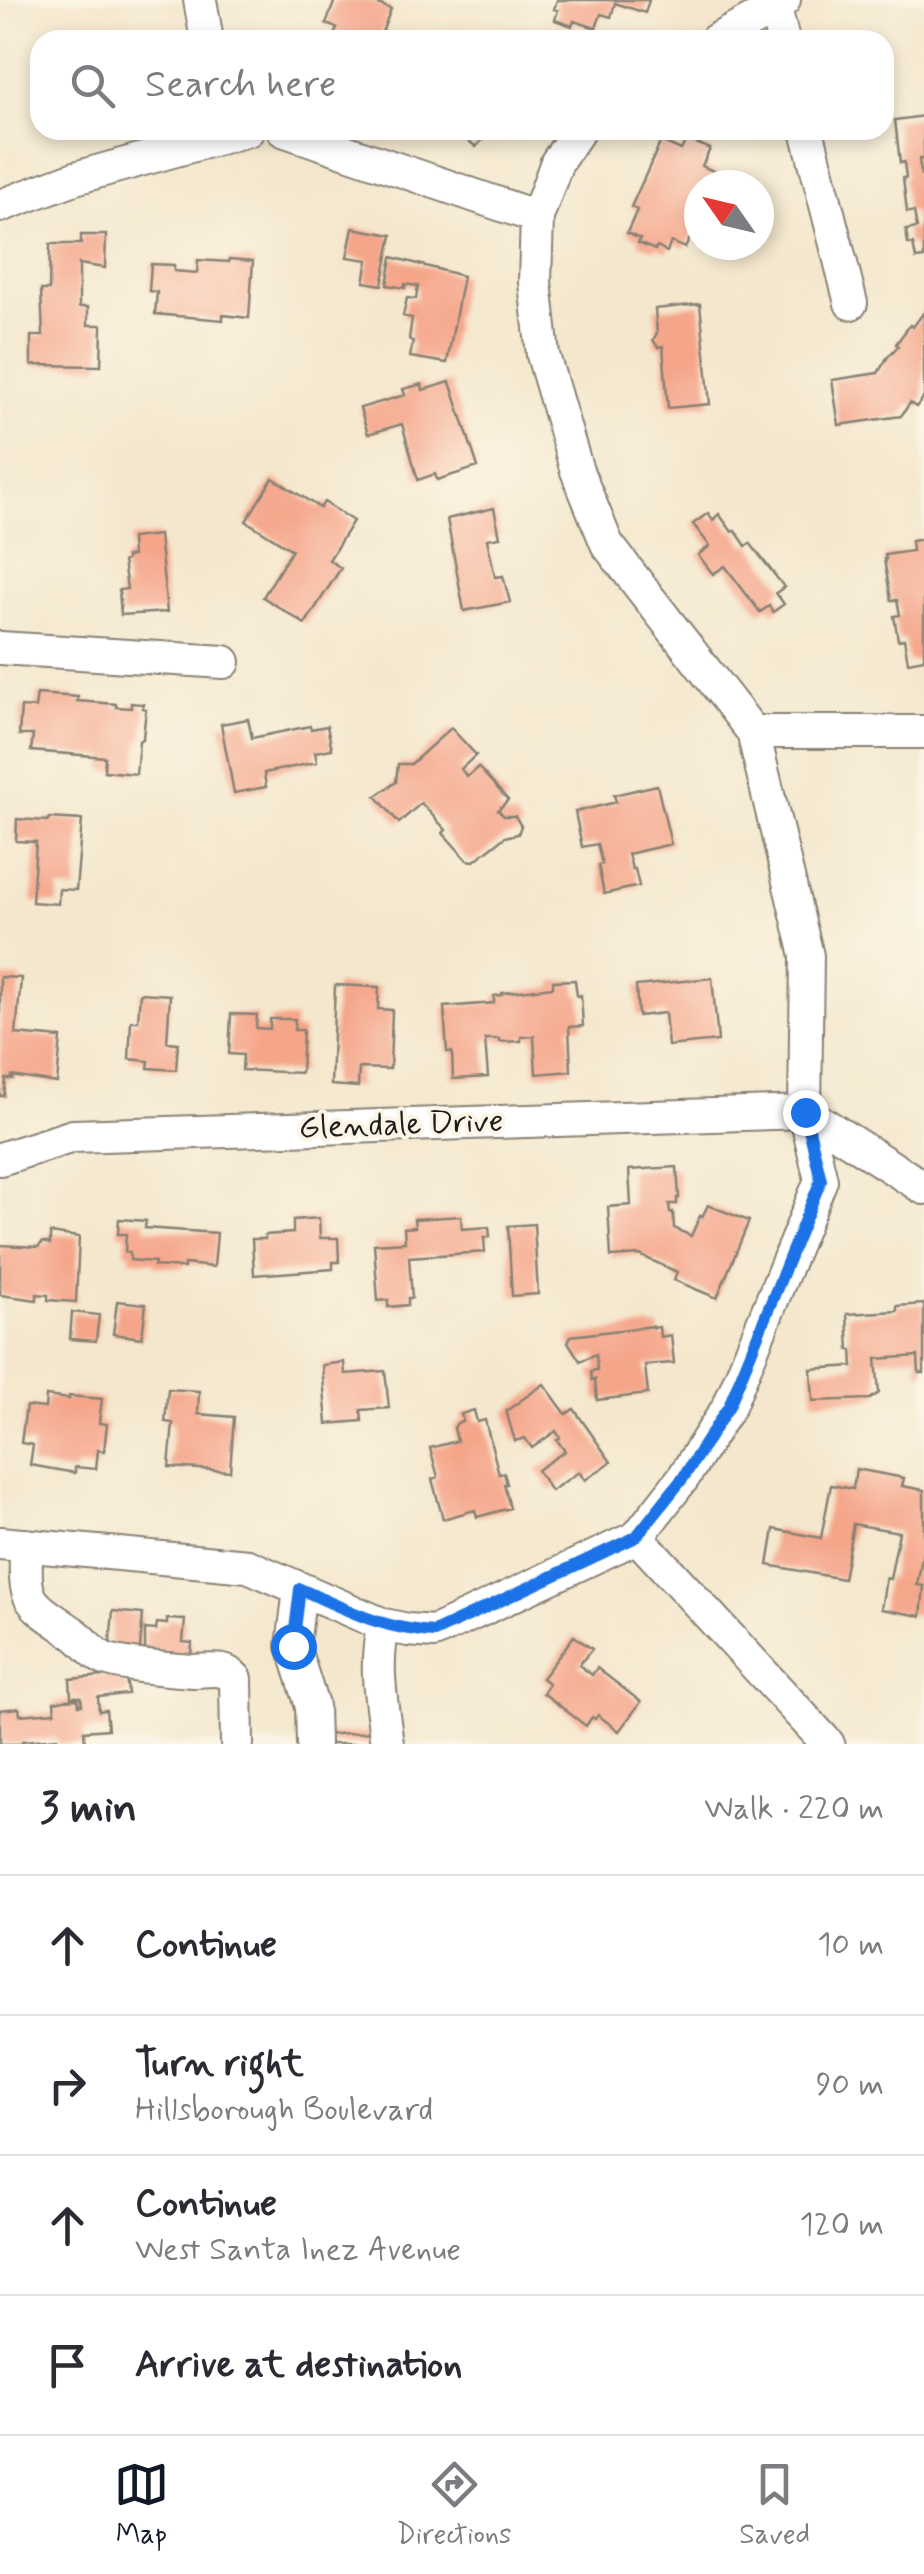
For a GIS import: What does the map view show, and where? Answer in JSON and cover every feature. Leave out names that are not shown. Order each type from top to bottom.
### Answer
[{"type":"street","points":[[200,0],[204,30]]},
{"type":"street","points":[[743,30],[781,16]]},
{"type":"street","points":[[0,206],[75,178],[212,140]]},
{"type":"street","points":[[312,140],[537,217]]},
{"type":"street","points":[[236,1744],[233,1674],[104,1660],[87,1643],[34,1607],[13,1544],[248,1566],[384,1625],[434,1632],[636,1537],[683,1478],[729,1406],[821,1180],[805,1112],[808,956],[753,732],[607,544],[577,471],[544,356],[535,282],[537,217],[557,162],[572,140]]},
{"type":"street","points":[[809,140],[851,303]]},
{"type":"street","points":[[0,648],[224,662]]},
{"type":"street","points":[[753,732],[924,732]]},
{"type":"street","points":[[805,1112],[924,1188]]},
{"type":"street","name":"Glendale Drive","points":[[0,1159],[73,1136],[805,1112]]},
{"type":"street","points":[[636,1537],[828,1744]]},
{"type":"street","points":[[300,1589],[293,1646],[312,1706],[313,1743]]},
{"type":"street","points":[[384,1625],[377,1668],[387,1744]]},
{"type":"building","points":[[335,0],[368,0],[391,9],[383,30],[336,30],[326,24]]},
{"type":"building","points":[[557,0],[649,0],[645,13],[615,3],[611,17],[601,14],[596,28],[555,20]]},
{"type":"building","points":[[924,116],[924,159],[919,159],[924,175],[924,258],[916,259],[913,244],[908,244],[906,230],[917,228],[914,212],[907,212],[904,162],[900,163],[895,120]]},
{"type":"building","points":[[686,140],[710,149],[702,166],[711,170],[684,170],[684,248],[671,242],[667,252],[638,243],[640,239],[627,233],[637,210],[631,207],[661,141],[681,150]]},
{"type":"building","points":[[353,228],[392,235],[382,285],[364,282],[368,260],[347,257]]},
{"type":"building","points":[[81,235],[106,235],[105,268],[79,264],[79,307],[88,307],[88,325],[102,325],[101,366],[31,365],[31,336],[43,336],[41,290],[49,290],[50,244],[81,244]]},
{"type":"building","points":[[392,257],[463,276],[447,363],[410,357],[412,318],[403,316],[407,298],[416,299],[418,286],[387,285]]},
{"type":"building","points":[[198,260],[253,261],[249,318],[223,315],[223,320],[155,314],[157,292],[149,291],[151,264],[174,265],[174,271],[197,273]]},
{"type":"building","points":[[700,304],[710,404],[668,408],[663,346],[658,347],[653,340],[657,333],[655,309]]},
{"type":"building","points":[[924,312],[924,397],[916,407],[910,403],[901,416],[839,425],[832,380],[878,373],[910,325],[913,327]]},
{"type":"building","points":[[450,382],[478,467],[437,480],[435,474],[418,480],[402,424],[368,434],[360,408],[405,395],[403,389],[422,384],[423,390]]},
{"type":"building","points":[[273,478],[320,508],[324,502],[353,521],[329,560],[341,568],[305,624],[263,597],[292,550],[246,521]]},
{"type":"building","points":[[494,508],[500,537],[487,539],[495,577],[503,576],[510,602],[464,611],[447,519]]},
{"type":"building","points":[[708,513],[713,520],[719,514],[746,546],[750,543],[784,587],[776,593],[784,604],[773,612],[769,606],[760,612],[725,566],[713,574],[698,555],[710,546],[693,524]]},
{"type":"building","points":[[159,535],[167,612],[121,615],[119,590],[127,589],[123,561],[132,556],[131,538]]},
{"type":"building","points":[[924,539],[924,659],[908,662],[904,639],[898,640],[894,616],[900,615],[897,600],[891,600],[884,559],[885,555],[912,551],[911,541]]},
{"type":"building","points":[[37,694],[78,697],[77,701],[116,707],[143,704],[146,709],[136,774],[104,771],[105,757],[31,751],[33,735],[19,735],[21,707],[35,708]]},
{"type":"building","points":[[248,719],[252,738],[327,726],[332,749],[315,752],[317,762],[264,773],[266,787],[234,793],[221,724]]},
{"type":"building","points":[[451,728],[476,755],[461,769],[467,777],[478,767],[508,800],[498,810],[504,816],[515,816],[521,826],[518,834],[505,837],[474,861],[467,860],[421,803],[399,823],[376,796],[396,782],[398,764],[411,764]]},
{"type":"building","points":[[657,785],[671,844],[628,854],[639,886],[604,894],[597,844],[582,847],[575,812],[616,802],[614,795]]},
{"type":"building","points":[[17,819],[82,820],[76,890],[59,889],[58,904],[32,902],[36,842],[16,841]]},
{"type":"building","points":[[0,977],[21,978],[16,1034],[61,1038],[57,1083],[12,1076],[13,1079],[6,1079],[4,1096],[0,1096]]},
{"type":"building","points":[[712,978],[718,1041],[668,1046],[665,1013],[638,1016],[636,986]]},
{"type":"building","points":[[575,980],[577,996],[581,995],[583,1026],[569,1027],[571,1071],[536,1074],[534,1036],[521,1037],[521,1041],[485,1039],[488,1077],[453,1079],[444,1007],[494,1003],[494,996],[502,993],[553,987],[553,981]]},
{"type":"building","points":[[335,985],[379,987],[378,1009],[392,1010],[390,1069],[359,1068],[358,1087],[331,1085]]},
{"type":"building","points":[[140,993],[170,995],[167,1042],[178,1043],[176,1070],[148,1068],[149,1061],[129,1059],[131,1021],[138,1021]]},
{"type":"building","points":[[231,1014],[257,1015],[256,1028],[270,1029],[270,1019],[295,1019],[294,1030],[303,1030],[301,1073],[242,1070],[243,1055],[229,1054]]},
{"type":"building","points":[[677,1167],[679,1198],[677,1204],[669,1204],[674,1228],[691,1236],[708,1205],[749,1221],[717,1298],[674,1280],[677,1272],[640,1255],[611,1257],[608,1207],[631,1205],[629,1170]]},
{"type":"building","points":[[461,1216],[462,1229],[489,1227],[490,1237],[484,1238],[485,1252],[409,1257],[412,1298],[408,1298],[408,1305],[388,1307],[388,1300],[378,1301],[374,1244],[405,1242],[404,1228],[415,1227],[414,1219]]},
{"type":"building","points":[[319,1218],[320,1238],[338,1238],[339,1262],[333,1262],[333,1269],[254,1275],[252,1239],[293,1233],[293,1220]]},
{"type":"building","points":[[119,1219],[146,1221],[145,1228],[217,1233],[214,1267],[154,1266],[155,1262],[130,1260],[130,1252],[125,1252],[126,1234],[118,1234]]},
{"type":"building","points":[[534,1224],[538,1294],[512,1296],[508,1226]]},
{"type":"building","points":[[50,1233],[79,1237],[76,1302],[48,1300],[48,1295],[37,1294],[37,1300],[0,1295],[0,1245],[38,1247],[43,1242],[50,1244]]},
{"type":"building","points":[[117,1301],[146,1304],[142,1338],[113,1334]]},
{"type":"building","points":[[924,1304],[924,1373],[919,1373],[918,1356],[876,1359],[879,1393],[870,1399],[813,1401],[811,1369],[853,1366],[847,1314],[897,1311],[897,1306]]},
{"type":"building","points":[[72,1312],[99,1315],[96,1341],[70,1339]]},
{"type":"building","points":[[659,1327],[660,1337],[671,1335],[674,1363],[645,1365],[648,1394],[597,1400],[591,1371],[597,1370],[596,1354],[580,1361],[568,1342],[571,1336]]},
{"type":"building","points":[[344,1362],[345,1374],[385,1371],[389,1408],[361,1410],[362,1421],[327,1424],[322,1365]]},
{"type":"building","points":[[544,1384],[566,1414],[574,1409],[611,1462],[585,1480],[579,1472],[551,1491],[537,1470],[565,1451],[557,1440],[560,1438],[556,1431],[532,1448],[525,1438],[515,1441],[506,1411]]},
{"type":"building","points":[[168,1389],[199,1391],[198,1414],[234,1417],[230,1471],[169,1467],[173,1423],[165,1422]]},
{"type":"building","points":[[46,1396],[102,1399],[99,1423],[107,1424],[104,1451],[98,1450],[96,1469],[75,1467],[75,1473],[30,1465],[33,1445],[21,1443],[26,1406],[45,1408]]},
{"type":"building","points":[[474,1410],[477,1422],[485,1420],[499,1474],[504,1473],[510,1508],[477,1517],[475,1510],[443,1519],[432,1479],[438,1477],[430,1448],[457,1441],[454,1428],[463,1421],[461,1414]]},
{"type":"building","points":[[856,1469],[904,1478],[902,1486],[924,1490],[924,1546],[917,1585],[924,1586],[921,1616],[881,1609],[899,1532],[853,1524],[843,1579],[768,1565],[774,1529],[821,1538],[831,1485],[853,1489]]},
{"type":"building","points":[[113,1611],[143,1614],[139,1659],[109,1656]]},
{"type":"building","points":[[167,1619],[185,1620],[183,1642],[192,1643],[190,1667],[145,1663],[145,1629],[156,1630],[157,1623],[167,1624]]},
{"type":"building","points":[[574,1636],[592,1649],[579,1665],[592,1675],[597,1668],[641,1702],[619,1731],[598,1715],[586,1726],[543,1693],[549,1684],[542,1678]]},
{"type":"building","points":[[126,1674],[128,1694],[98,1697],[99,1711],[106,1710],[108,1729],[84,1731],[85,1744],[58,1744],[57,1738],[0,1744],[0,1710],[19,1708],[20,1715],[55,1712],[54,1702],[78,1699],[82,1705],[81,1697],[71,1697],[70,1679]]},
{"type":"building","points":[[371,1732],[371,1744],[316,1744],[316,1735]]},
{"type":"route","points":[[293,1646],[300,1589],[384,1625],[434,1632],[636,1537],[683,1478],[729,1406],[821,1180],[805,1112]]}]
